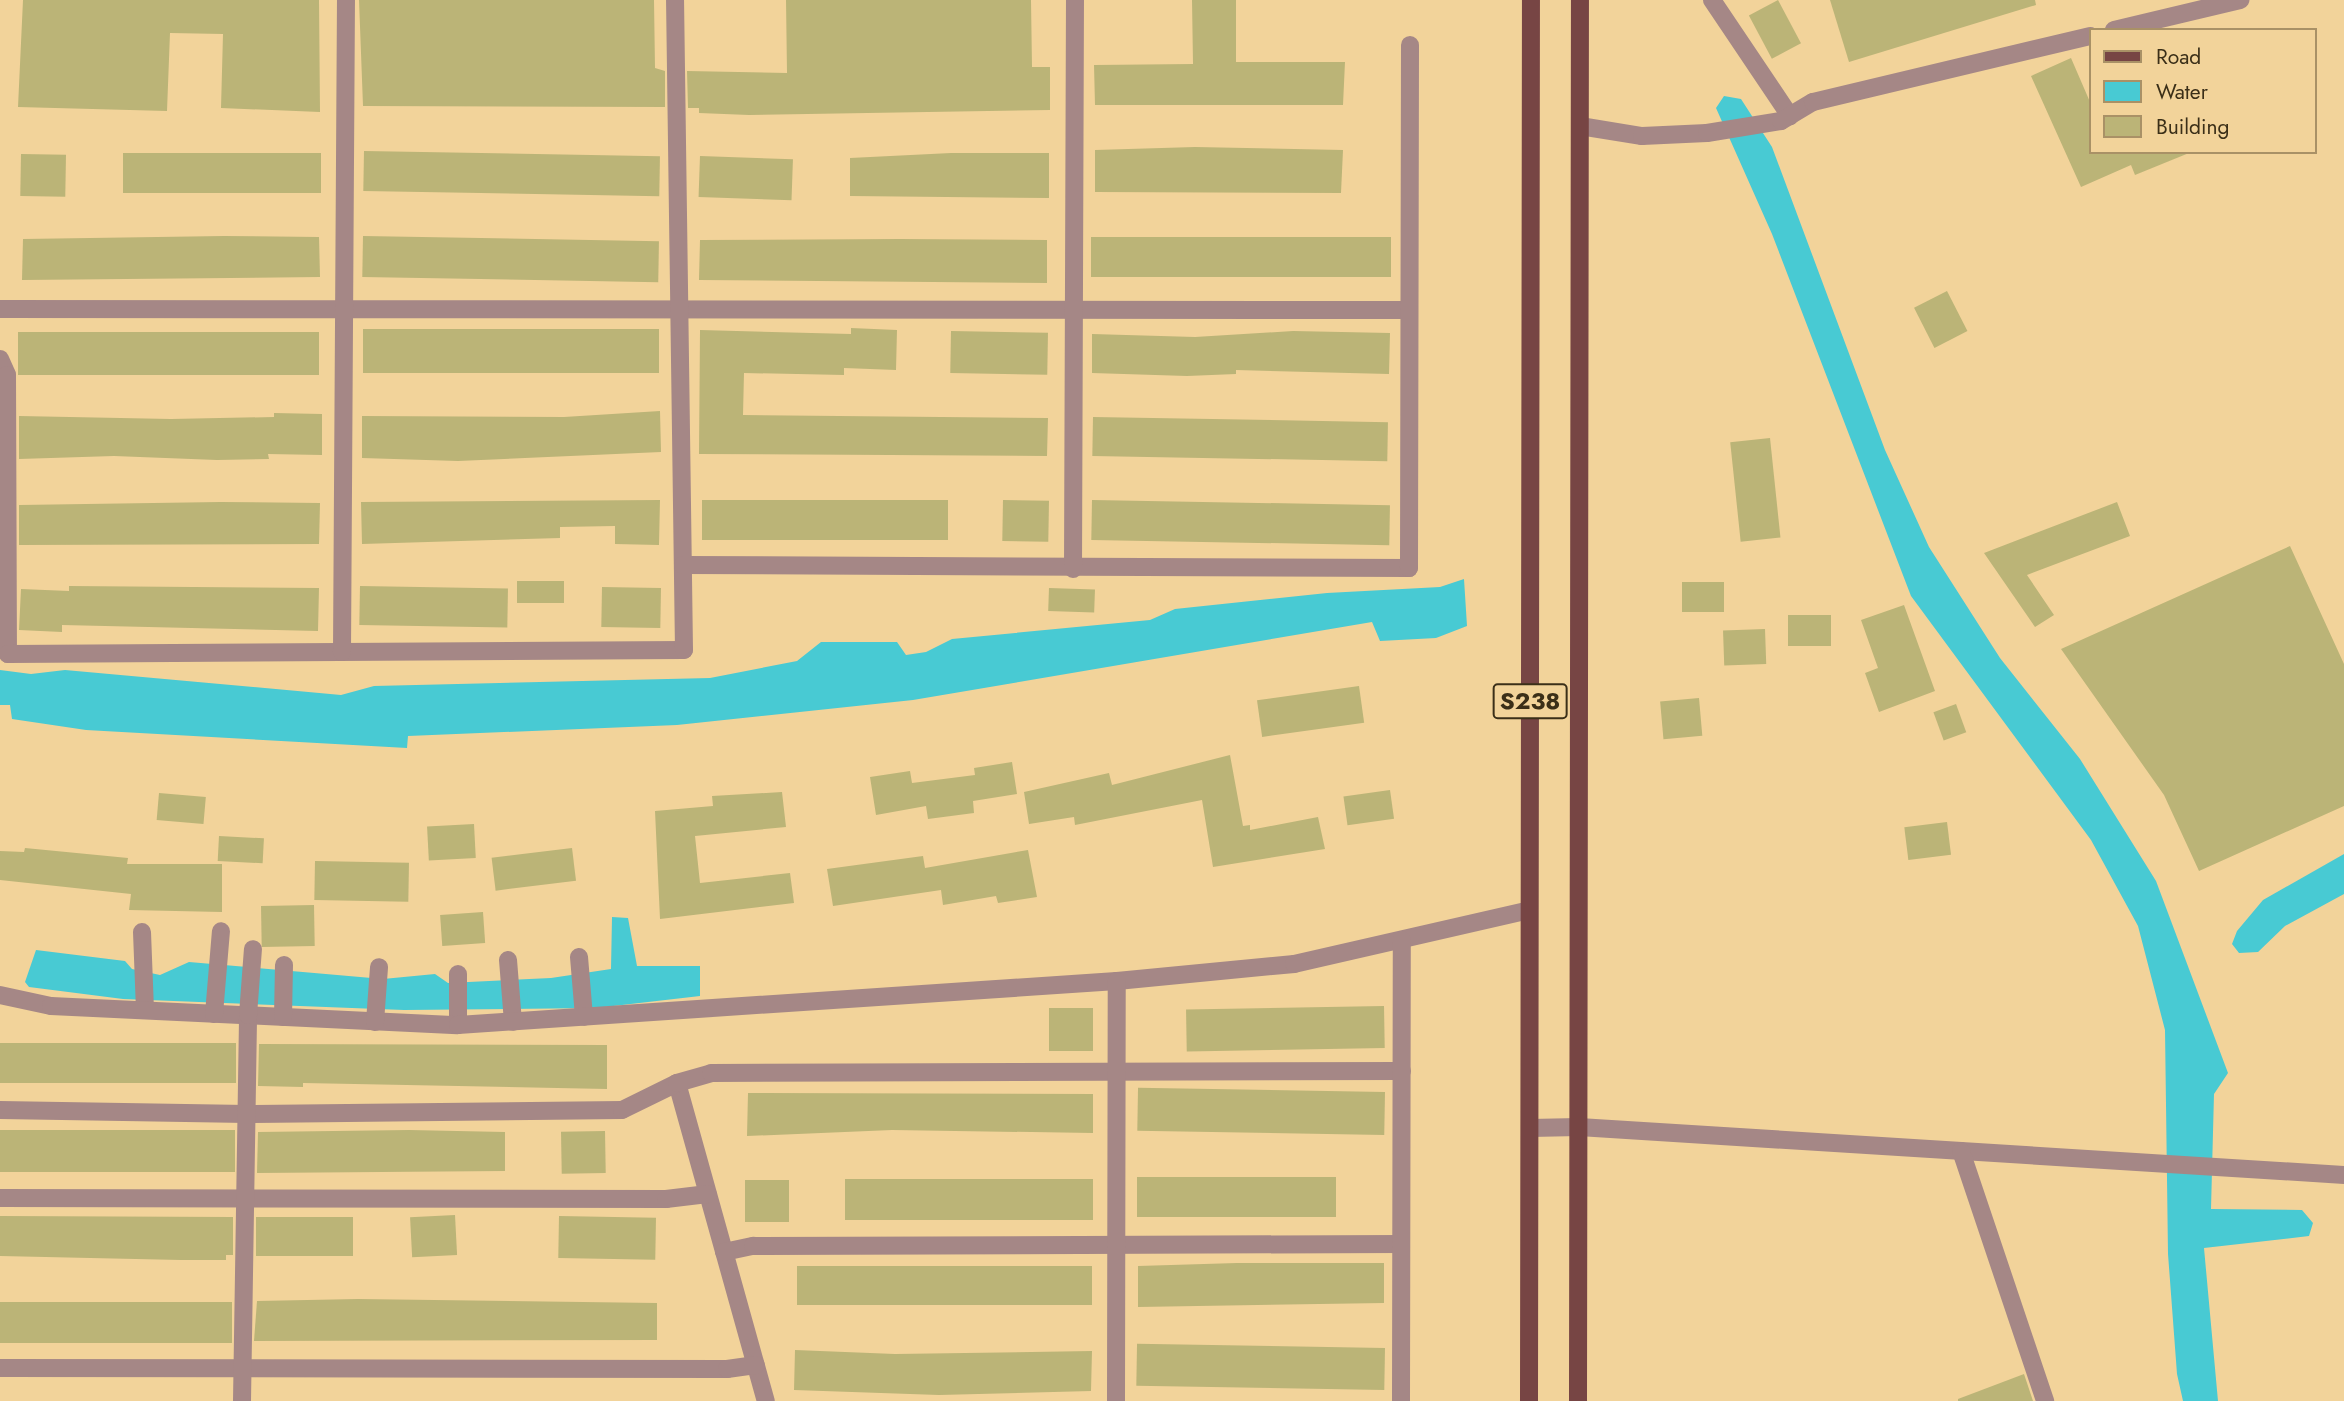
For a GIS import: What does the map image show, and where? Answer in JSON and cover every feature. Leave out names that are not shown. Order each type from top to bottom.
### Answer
[{"type":"main road","name":"S238","points":[[1530,1401],[1531,0]]},
{"type":"main road","name":"S238","points":[[1578,1401],[1580,0]]},
{"type":"street","points":[[342,652],[346,0]]},
{"type":"street","points":[[0,359],[7,375],[8,654],[684,650],[676,0]]},
{"type":"street","points":[[1073,569],[1075,0]]},
{"type":"street","points":[[1713,0],[1790,116]]},
{"type":"street","points":[[2122,28],[2240,0]]},
{"type":"street","points":[[1580,126],[1642,136],[1707,133],[1790,116],[1813,102],[2088,36]]},
{"type":"street","points":[[683,565],[1073,569],[1409,568],[1410,45]]},
{"type":"street","points":[[0,309],[344,307],[1409,310]]},
{"type":"street","points":[[0,995],[51,1006],[458,1025],[513,1022],[1117,981],[1294,964],[1529,909]]},
{"type":"street","points":[[214,1014],[221,931]]},
{"type":"street","points":[[142,932],[145,1010]]},
{"type":"street","points":[[1401,1401],[1402,940]]},
{"type":"street","points":[[242,1401],[248,1016],[253,949]]},
{"type":"street","points":[[579,957],[584,1017]]},
{"type":"street","points":[[508,960],[513,1022]]},
{"type":"street","points":[[283,1017],[284,965]]},
{"type":"street","points":[[375,1022],[379,967]]},
{"type":"street","points":[[458,974],[458,1025]]},
{"type":"street","points":[[1116,1401],[1117,981]]},
{"type":"street","points":[[0,1110],[247,1114],[622,1110],[677,1083],[712,1073],[1117,1075],[1402,1071]]},
{"type":"street","points":[[677,1083],[766,1401]]},
{"type":"street","points":[[1531,1128],[1579,1127],[2344,1175]]},
{"type":"street","points":[[1961,1151],[2046,1401]]},
{"type":"street","points":[[0,1198],[666,1199],[708,1194]]},
{"type":"street","points":[[724,1252],[753,1245],[1401,1244]]},
{"type":"street","points":[[0,1367],[727,1369],[756,1365]]},
{"type":"water","points":[[1724,96],[1741,99],[1772,147],[1885,450],[1929,547],[2000,658],[2080,759],[2156,881],[2228,1073],[2214,1094],[2211,1209],[2302,1210],[2313,1223],[2309,1236],[2204,1248],[2218,1401],[2183,1401],[2177,1374],[2168,1254],[2165,1030],[2138,926],[2091,840],[1911,596],[1772,234],[1716,108]]},
{"type":"water","points":[[1464,579],[1467,626],[1436,638],[1380,641],[1372,622],[913,700],[677,725],[408,736],[407,748],[86,730],[12,719],[10,705],[0,705],[0,670],[31,674],[65,670],[341,695],[374,686],[710,678],[797,661],[821,642],[897,642],[906,655],[926,652],[952,639],[1150,620],[1175,609],[1327,593],[1440,587]]},
{"type":"water","points":[[2344,854],[2344,894],[2285,926],[2258,952],[2239,953],[2232,944],[2237,931],[2263,900]]},
{"type":"water","points":[[612,917],[628,918],[637,966],[700,966],[700,996],[596,1008],[404,1010],[123,999],[29,987],[25,982],[36,950],[125,961],[132,969],[160,975],[189,962],[383,979],[435,974],[448,983],[551,978],[611,969]]},
{"type":"building","points":[[23,0],[319,0],[320,112],[221,108],[223,34],[170,33],[167,111],[18,107]]},
{"type":"building","points":[[359,0],[654,0],[655,68],[665,71],[665,107],[363,106]]},
{"type":"building","points":[[786,0],[1031,0],[1032,67],[1050,67],[1050,110],[749,115],[699,113],[699,108],[688,108],[687,71],[787,73]]},
{"type":"building","points":[[1192,0],[1236,0],[1236,62],[1345,62],[1343,105],[1095,105],[1094,65],[1193,64]]},
{"type":"building","points":[[1778,0],[1801,43],[1772,59],[1749,15]]},
{"type":"building","points":[[1830,0],[2035,0],[2036,5],[1849,62]]},
{"type":"building","points":[[2071,58],[2088,97],[2088,154],[2187,154],[2135,175],[2131,165],[2081,187],[2031,76]]},
{"type":"building","points":[[1195,147],[1343,150],[1341,193],[1095,192],[1095,150]]},
{"type":"building","points":[[364,151],[660,156],[659,196],[363,191]]},
{"type":"building","points":[[123,153],[321,153],[321,193],[123,193]]},
{"type":"building","points":[[951,153],[1049,153],[1049,198],[850,196],[850,158]]},
{"type":"building","points":[[21,154],[66,155],[65,197],[20,196]]},
{"type":"building","points":[[700,156],[793,159],[792,200],[699,197]]},
{"type":"building","points":[[363,236],[659,241],[658,282],[362,277]]},
{"type":"building","points":[[319,237],[320,277],[22,280],[23,239]]},
{"type":"building","points":[[1091,237],[1391,237],[1391,277],[1091,277]]},
{"type":"building","points":[[700,240],[1047,240],[1047,283],[699,280]]},
{"type":"building","points":[[1947,291],[1967,331],[1934,348],[1914,308]]},
{"type":"building","points":[[851,328],[897,330],[896,370],[844,368],[844,375],[744,373],[743,415],[1048,418],[1047,456],[699,454],[700,330],[851,334]]},
{"type":"building","points":[[363,329],[659,329],[659,373],[363,373]]},
{"type":"building","points":[[951,331],[1048,333],[1047,375],[950,373]]},
{"type":"building","points":[[1293,331],[1390,333],[1389,374],[1236,370],[1236,374],[1187,376],[1092,373],[1092,334],[1195,337]]},
{"type":"building","points":[[18,332],[319,332],[319,375],[18,375]]},
{"type":"building","points":[[660,411],[661,452],[458,461],[362,458],[362,416],[564,417]]},
{"type":"building","points":[[274,413],[322,414],[322,455],[268,454],[269,459],[217,460],[114,456],[19,459],[19,416],[171,419],[274,417]]},
{"type":"building","points":[[1093,417],[1388,422],[1387,461],[1092,456]]},
{"type":"building","points":[[1770,438],[1780,537],[1741,542],[1730,442]]},
{"type":"building","points":[[660,500],[659,545],[615,544],[615,526],[560,527],[560,538],[362,544],[361,502]]},
{"type":"building","points":[[702,500],[948,500],[948,540],[702,540]]},
{"type":"building","points":[[1003,500],[1049,501],[1048,542],[1002,541]]},
{"type":"building","points":[[1092,500],[1390,505],[1389,545],[1091,540]]},
{"type":"building","points":[[2117,502],[2130,536],[2027,575],[2054,615],[2035,627],[1984,553]]},
{"type":"building","points":[[320,503],[319,544],[19,545],[19,505]]},
{"type":"building","points":[[2290,546],[2344,664],[2344,806],[2199,871],[2164,795],[2061,649]]},
{"type":"building","points":[[517,581],[564,581],[564,603],[517,603]]},
{"type":"building","points":[[1682,582],[1724,582],[1724,612],[1682,612]]},
{"type":"building","points":[[69,586],[319,588],[318,631],[62,625],[62,632],[19,630],[21,589],[69,591]]},
{"type":"building","points":[[360,586],[508,589],[507,628],[359,625]]},
{"type":"building","points":[[602,587],[661,588],[660,628],[601,627]]},
{"type":"building","points":[[1049,588],[1095,590],[1094,613],[1048,611]]},
{"type":"building","points":[[1904,605],[1935,691],[1879,712],[1865,673],[1878,668],[1861,620]]},
{"type":"building","points":[[1788,615],[1831,615],[1831,646],[1788,646]]},
{"type":"building","points":[[1765,629],[1766,664],[1724,665],[1723,630]]},
{"type":"building","points":[[1359,686],[1364,723],[1262,737],[1257,700]]},
{"type":"building","points":[[1699,698],[1702,736],[1663,739],[1660,701]]},
{"type":"building","points":[[1956,704],[1966,732],[1944,740],[1933,712]]},
{"type":"building","points":[[1230,755],[1243,826],[1250,825],[1250,830],[1318,817],[1325,849],[1213,867],[1202,800],[1075,825],[1074,817],[1029,824],[1024,792],[1109,773],[1112,785]]},
{"type":"building","points":[[1012,762],[1017,794],[973,801],[974,813],[928,819],[926,806],[876,815],[870,777],[910,771],[912,783],[975,775],[974,768]]},
{"type":"building","points":[[1390,790],[1394,819],[1347,825],[1343,797]]},
{"type":"building","points":[[782,792],[786,827],[695,836],[700,883],[790,873],[794,903],[660,919],[655,811],[713,806],[712,796]]},
{"type":"building","points":[[159,793],[206,797],[203,824],[157,820]]},
{"type":"building","points":[[1947,822],[1951,855],[1908,860],[1904,827]]},
{"type":"building","points":[[474,824],[476,858],[429,860],[427,826]]},
{"type":"building","points":[[219,836],[264,838],[263,863],[218,861]]},
{"type":"building","points":[[25,848],[128,858],[127,864],[222,864],[222,912],[129,910],[131,894],[0,880],[0,851],[24,852]]},
{"type":"building","points":[[572,848],[576,881],[496,891],[492,858]]},
{"type":"building","points":[[1028,850],[1037,897],[998,903],[996,896],[943,905],[941,890],[833,906],[827,869],[923,856],[925,868]]},
{"type":"building","points":[[315,861],[409,863],[408,902],[314,900]]},
{"type":"building","points":[[314,905],[315,946],[262,947],[261,906]]},
{"type":"building","points":[[483,912],[485,943],[442,946],[440,915]]},
{"type":"building","points":[[1384,1006],[1385,1048],[1187,1051],[1186,1009]]},
{"type":"building","points":[[1049,1008],[1093,1008],[1093,1051],[1049,1051]]},
{"type":"building","points":[[0,1043],[236,1043],[236,1083],[0,1083]]},
{"type":"building","points":[[259,1044],[607,1045],[607,1089],[303,1083],[303,1087],[258,1086]]},
{"type":"building","points":[[1138,1088],[1385,1092],[1384,1135],[1137,1131]]},
{"type":"building","points":[[748,1093],[1093,1094],[1093,1133],[892,1130],[747,1136]]},
{"type":"building","points":[[0,1130],[235,1130],[235,1172],[0,1172]]},
{"type":"building","points":[[605,1131],[606,1173],[562,1174],[561,1132]]},
{"type":"building","points":[[258,1132],[505,1132],[505,1171],[257,1173]]},
{"type":"building","points":[[1137,1177],[1336,1177],[1336,1217],[1137,1217]]},
{"type":"building","points":[[845,1179],[1093,1179],[1093,1220],[845,1220]]},
{"type":"building","points":[[745,1180],[789,1180],[789,1222],[745,1222]]},
{"type":"building","points":[[455,1215],[457,1255],[412,1257],[410,1217]]},
{"type":"building","points":[[0,1216],[233,1217],[233,1255],[226,1255],[226,1260],[0,1256]]},
{"type":"building","points":[[559,1216],[656,1218],[655,1260],[558,1258]]},
{"type":"building","points":[[256,1217],[353,1217],[353,1256],[256,1256]]},
{"type":"building","points":[[1384,1263],[1384,1303],[1138,1307],[1138,1266]]},
{"type":"building","points":[[797,1266],[1092,1266],[1092,1305],[797,1305]]},
{"type":"building","points":[[358,1299],[657,1303],[657,1340],[254,1341],[257,1301]]},
{"type":"building","points":[[0,1302],[232,1302],[232,1343],[0,1343]]},
{"type":"building","points":[[1137,1344],[1385,1348],[1384,1390],[1136,1386]]},
{"type":"building","points":[[795,1350],[895,1354],[1092,1351],[1091,1391],[939,1395],[794,1390]]},
{"type":"building","points":[[2024,1374],[2033,1401],[1958,1401],[1958,1399]]}]
